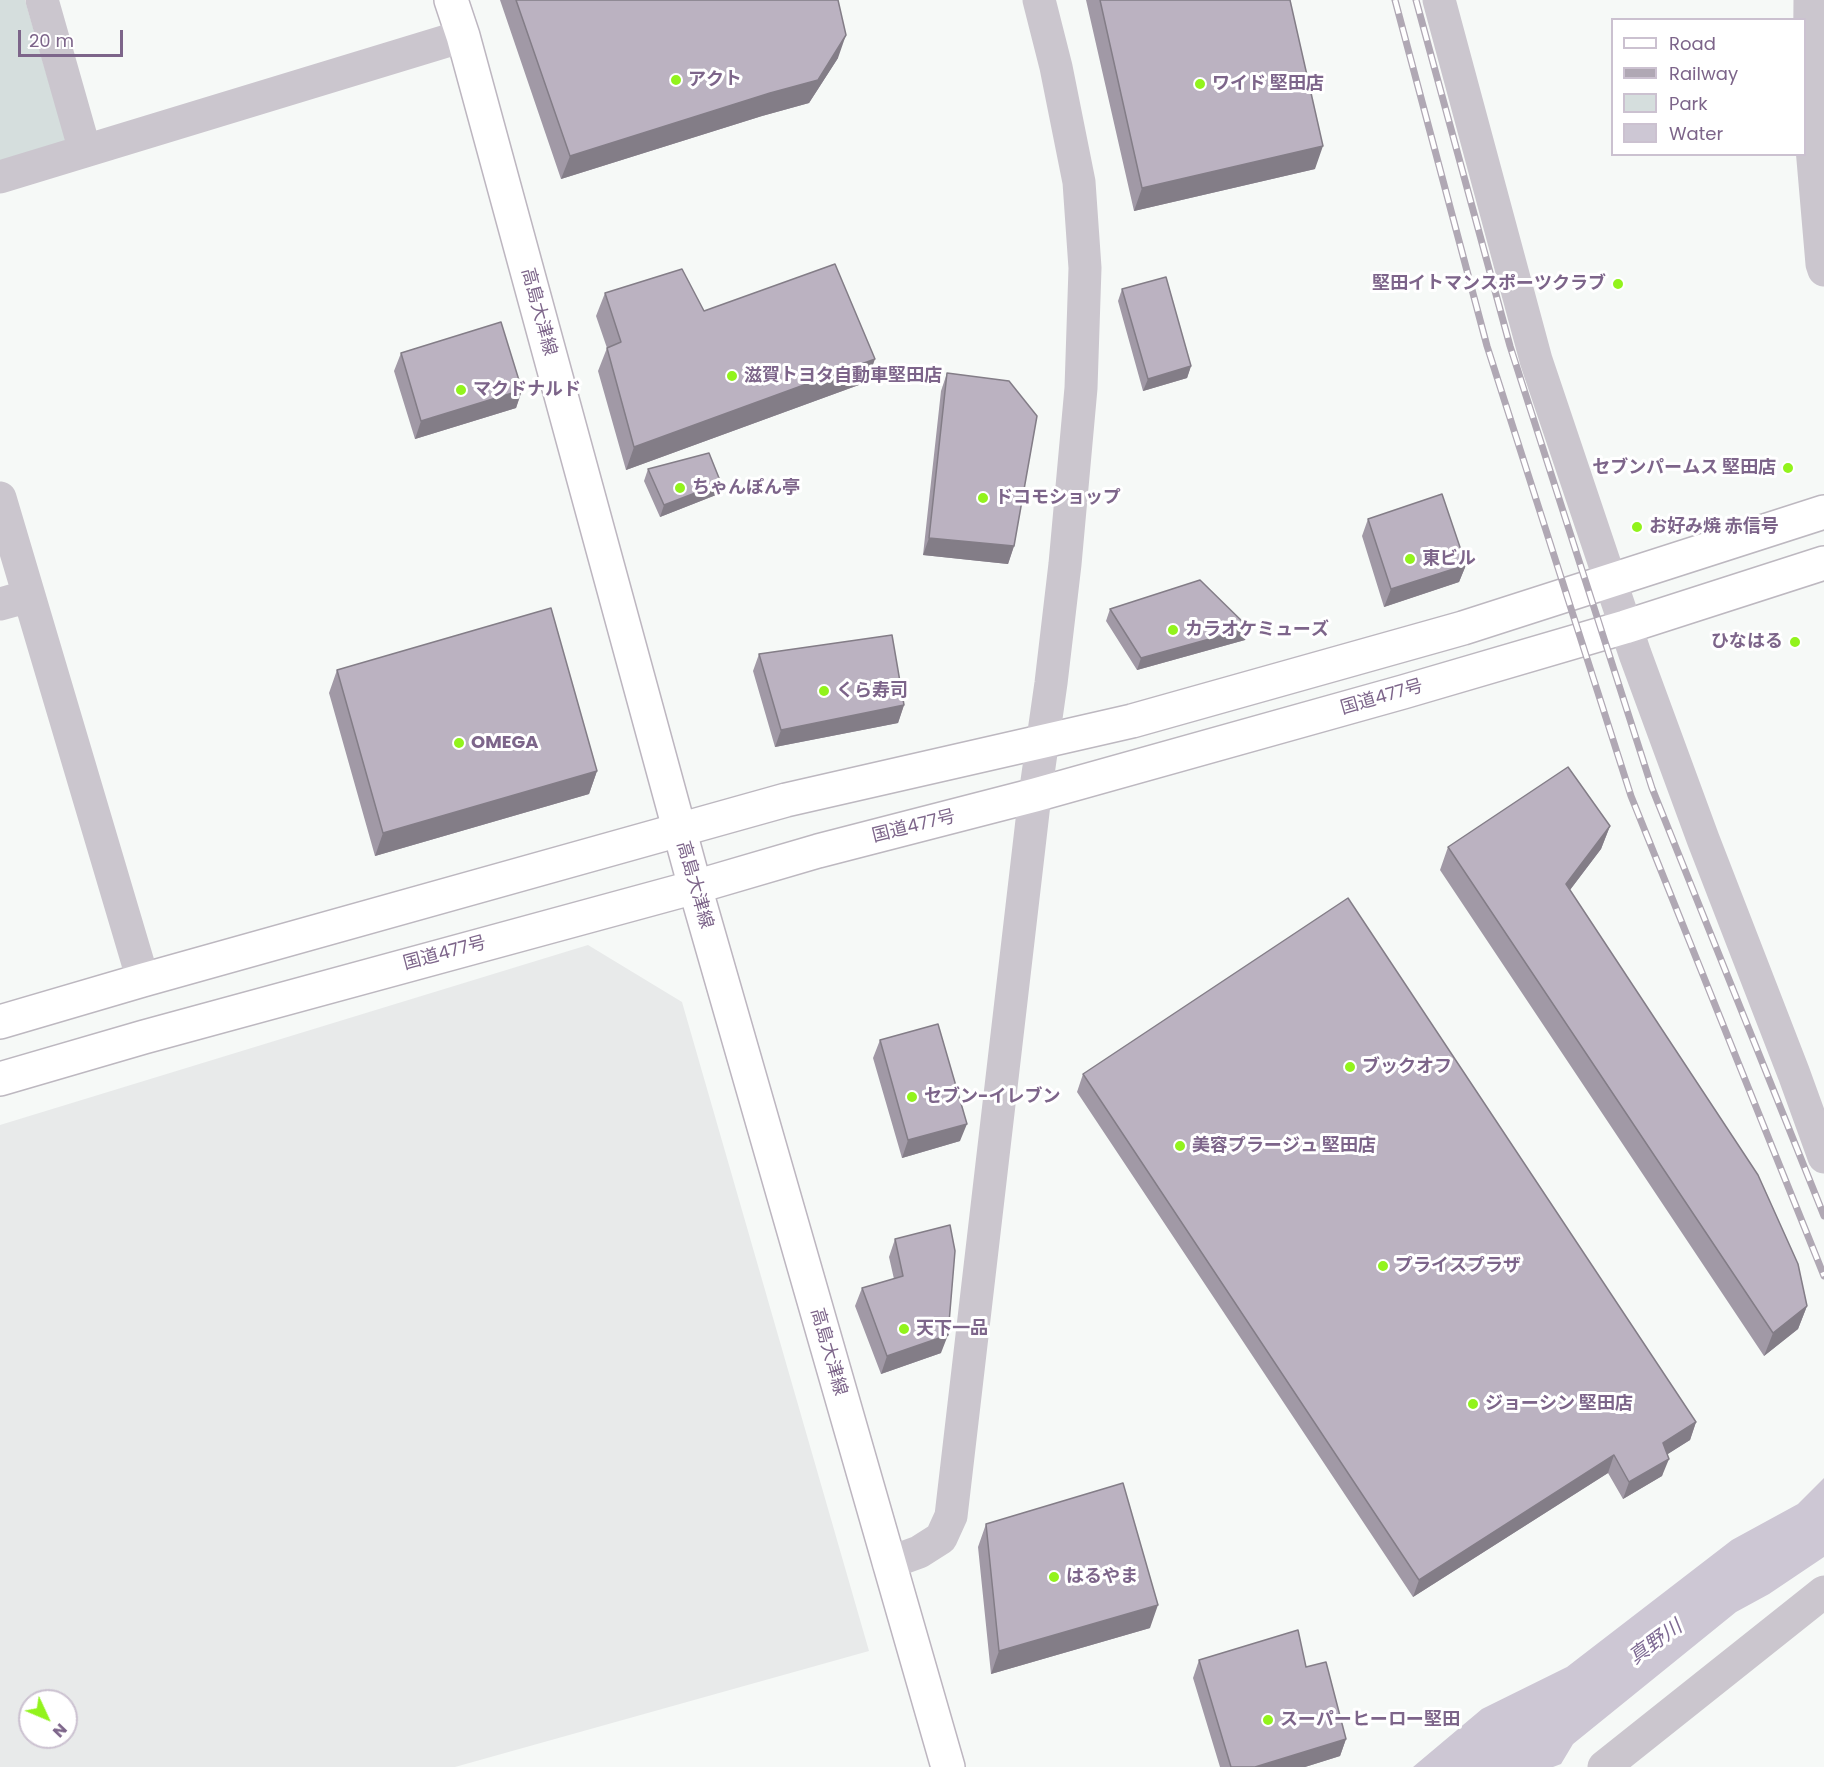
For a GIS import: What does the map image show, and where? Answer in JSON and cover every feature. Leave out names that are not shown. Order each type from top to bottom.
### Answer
[{"type":"main road","name":"高島大津線","points":[[451,0],[463,36],[695,886],[948,1767]]},
{"type":"main road","points":[[0,1022],[786,800],[1132,721],[1463,628],[1824,512]]},
{"type":"main road","name":"国道477号","points":[[0,1079],[155,1034],[819,851],[1035,795],[1403,692],[1625,627],[1824,563]]},
{"type":"street","points":[[42,0],[85,151]]},
{"type":"street","points":[[888,1563],[919,1552],[941,1538],[951,1516],[1035,795],[1051,683],[1080,400],[1085,268],[1079,182],[1056,67],[1039,0]]},
{"type":"street","points":[[1439,0],[1536,360],[1625,627],[1824,1158]]},
{"type":"street","points":[[1810,0],[1809,113],[1824,270]]},
{"type":"street","points":[[0,177],[463,36]]},
{"type":"street","points":[[0,498],[14,600],[143,980]]},
{"type":"street","points":[[1604,1767],[1824,1592]]},
{"type":"shaded area","points":[[588,945],[682,1002],[869,1651],[455,1767],[0,1767],[0,1125]]},
{"type":"green space","points":[[0,0],[25,0],[70,155],[0,177]]},
{"type":"water","name":"真野川","points":[[1824,1478],[1824,1557],[1769,1594],[1736,1612],[1573,1744],[1561,1764],[1553,1767],[1413,1767],[1482,1709],[1567,1667],[1732,1540],[1798,1504]]},
{"type":"building","name":"アクト","points":[[516,0],[838,0],[846,35],[818,80],[570,156]]},
{"type":"building","name":"ワイド 堅田店","points":[[1100,0],[1290,0],[1323,146],[1142,188]]},
{"type":"building","name":"滋賀トヨタ自動車堅田店","points":[[835,264],[875,359],[634,447],[607,348],[621,342],[605,293],[682,269],[704,311]]},
{"type":"building","points":[[1166,277],[1191,366],[1148,379],[1122,289]]},
{"type":"building","points":[[501,322],[522,390],[421,421],[401,353]]},
{"type":"building","points":[[947,373],[1009,381],[1037,416],[1014,546],[929,538]]},
{"type":"building","name":"ちゃんぽん亭","points":[[709,453],[721,483],[664,505],[648,469]]},
{"type":"building","name":"東ビル","points":[[1442,494],[1466,565],[1391,589],[1368,519]]},
{"type":"building","name":"カラオケミューズ","points":[[1200,580],[1249,628],[1141,658],[1110,609]]},
{"type":"building","name":"OMEGA","points":[[551,608],[597,771],[383,833],[337,670]]},
{"type":"building","points":[[892,635],[904,705],[781,730],[759,654]]},
{"type":"building","points":[[1568,767],[1610,826],[1566,884],[1758,1175],[1798,1264],[1807,1306],[1773,1333],[1448,847]]},
{"type":"building","name":"プライスプラザ","points":[[1348,898],[1696,1422],[1663,1443],[1669,1459],[1629,1482],[1614,1455],[1419,1580],[1083,1074]]},
{"type":"building","points":[[938,1024],[967,1124],[908,1140],[880,1040]]},
{"type":"building","name":"天下一品","points":[[950,1225],[955,1251],[948,1335],[887,1356],[862,1288],[903,1276],[895,1239]]},
{"type":"building","points":[[1123,1483],[1158,1605],[999,1651],[986,1524]]},
{"type":"building","name":"スーパーヒーロー堅田","points":[[1298,1630],[1306,1667],[1326,1662],[1346,1739],[1255,1767],[1231,1767],[1199,1660]]},
{"type":"railway","points":[[1395,0],[1487,346],[1631,796],[1824,1276]]},
{"type":"railway","points":[[1416,0],[1510,346],[1652,788],[1824,1216]]},
{"type":"place","name":"アクト","points":[[676,80]]},
{"type":"place","name":"ワイド 堅田店","points":[[1200,84]]},
{"type":"place","name":"堅田イトマンスポーツクラブ","points":[[1618,284]]},
{"type":"place","name":"滋賀トヨタ自動車堅田店","points":[[732,376]]},
{"type":"place","name":"マクドナルド","points":[[461,390]]},
{"type":"place","name":"セブンパームス 堅田店","points":[[1788,468]]},
{"type":"place","name":"ちゃんぽん亭","points":[[680,488]]},
{"type":"place","name":"ドコモショップ","points":[[983,498]]},
{"type":"place","name":"お好み焼 赤信号","points":[[1637,527]]},
{"type":"place","name":"東ビル","points":[[1410,559]]},
{"type":"place","name":"カラオケミューズ","points":[[1173,630]]},
{"type":"place","name":"ひなはる","points":[[1795,642]]},
{"type":"place","name":"くら寿司","points":[[824,691]]},
{"type":"place","name":"OMEGA","points":[[459,743]]},
{"type":"place","name":"ブックオフ","points":[[1350,1067]]},
{"type":"place","name":"セブン-イレブン","points":[[912,1097]]},
{"type":"place","name":"美容プラージュ 堅田店","points":[[1180,1146]]},
{"type":"place","name":"プライスプラザ","points":[[1383,1266]]},
{"type":"place","name":"天下一品","points":[[904,1329]]},
{"type":"place","name":"ジョーシン 堅田店","points":[[1473,1404]]},
{"type":"place","name":"はるやま","points":[[1054,1577]]},
{"type":"place","name":"スーパーヒーロー堅田","points":[[1268,1720]]}]
